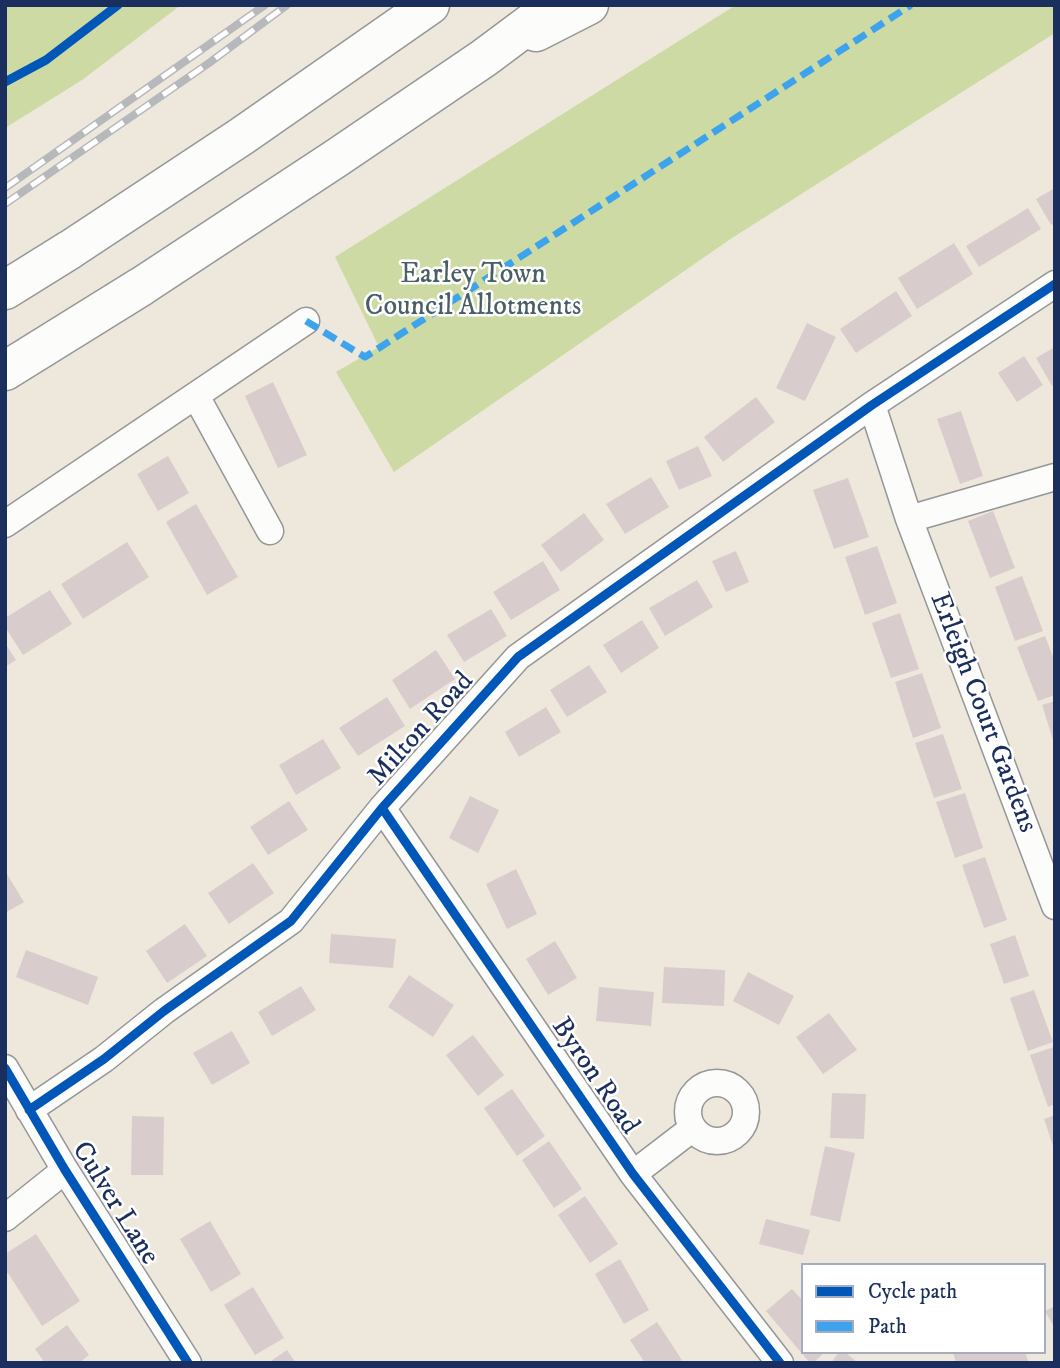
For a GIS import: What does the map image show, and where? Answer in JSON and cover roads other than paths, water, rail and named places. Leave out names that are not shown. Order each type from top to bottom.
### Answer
[{"type":"main road","points":[[5,290],[243,136],[430,5]]},
{"type":"main road","points":[[5,371],[142,286],[335,159],[484,58],[555,5]]},
{"type":"main road","points":[[484,58],[589,5]]},
{"type":"street","points":[[872,405],[1055,284]]},
{"type":"street","points":[[5,524],[306,321]]},
{"type":"street","points":[[196,396],[270,531]]},
{"type":"street","name":"Erleigh Court Gardens","points":[[872,405],[909,519],[1055,906]]},
{"type":"street","name":"Milton Road","points":[[29,1110],[104,1059],[164,1011],[291,921],[382,808],[518,657],[872,405]]},
{"type":"street","points":[[909,519],[1055,477]]},
{"type":"street","name":"Byron Road","points":[[382,808],[632,1174],[780,1363]]},
{"type":"street","name":"Culver Lane","points":[[5,1068],[65,1170],[188,1363]]},
{"type":"street","name":"Byron Road","points":[[632,1174],[693,1128]]},
{"type":"street","points":[[5,1219],[65,1170]]},
{"type":"railway","points":[[5,188],[265,5]]},
{"type":"railway","points":[[5,204],[209,63],[287,5]]},
{"type":"park label","name":"Earley Town Council Allotments","points":[[473,292]]}]
